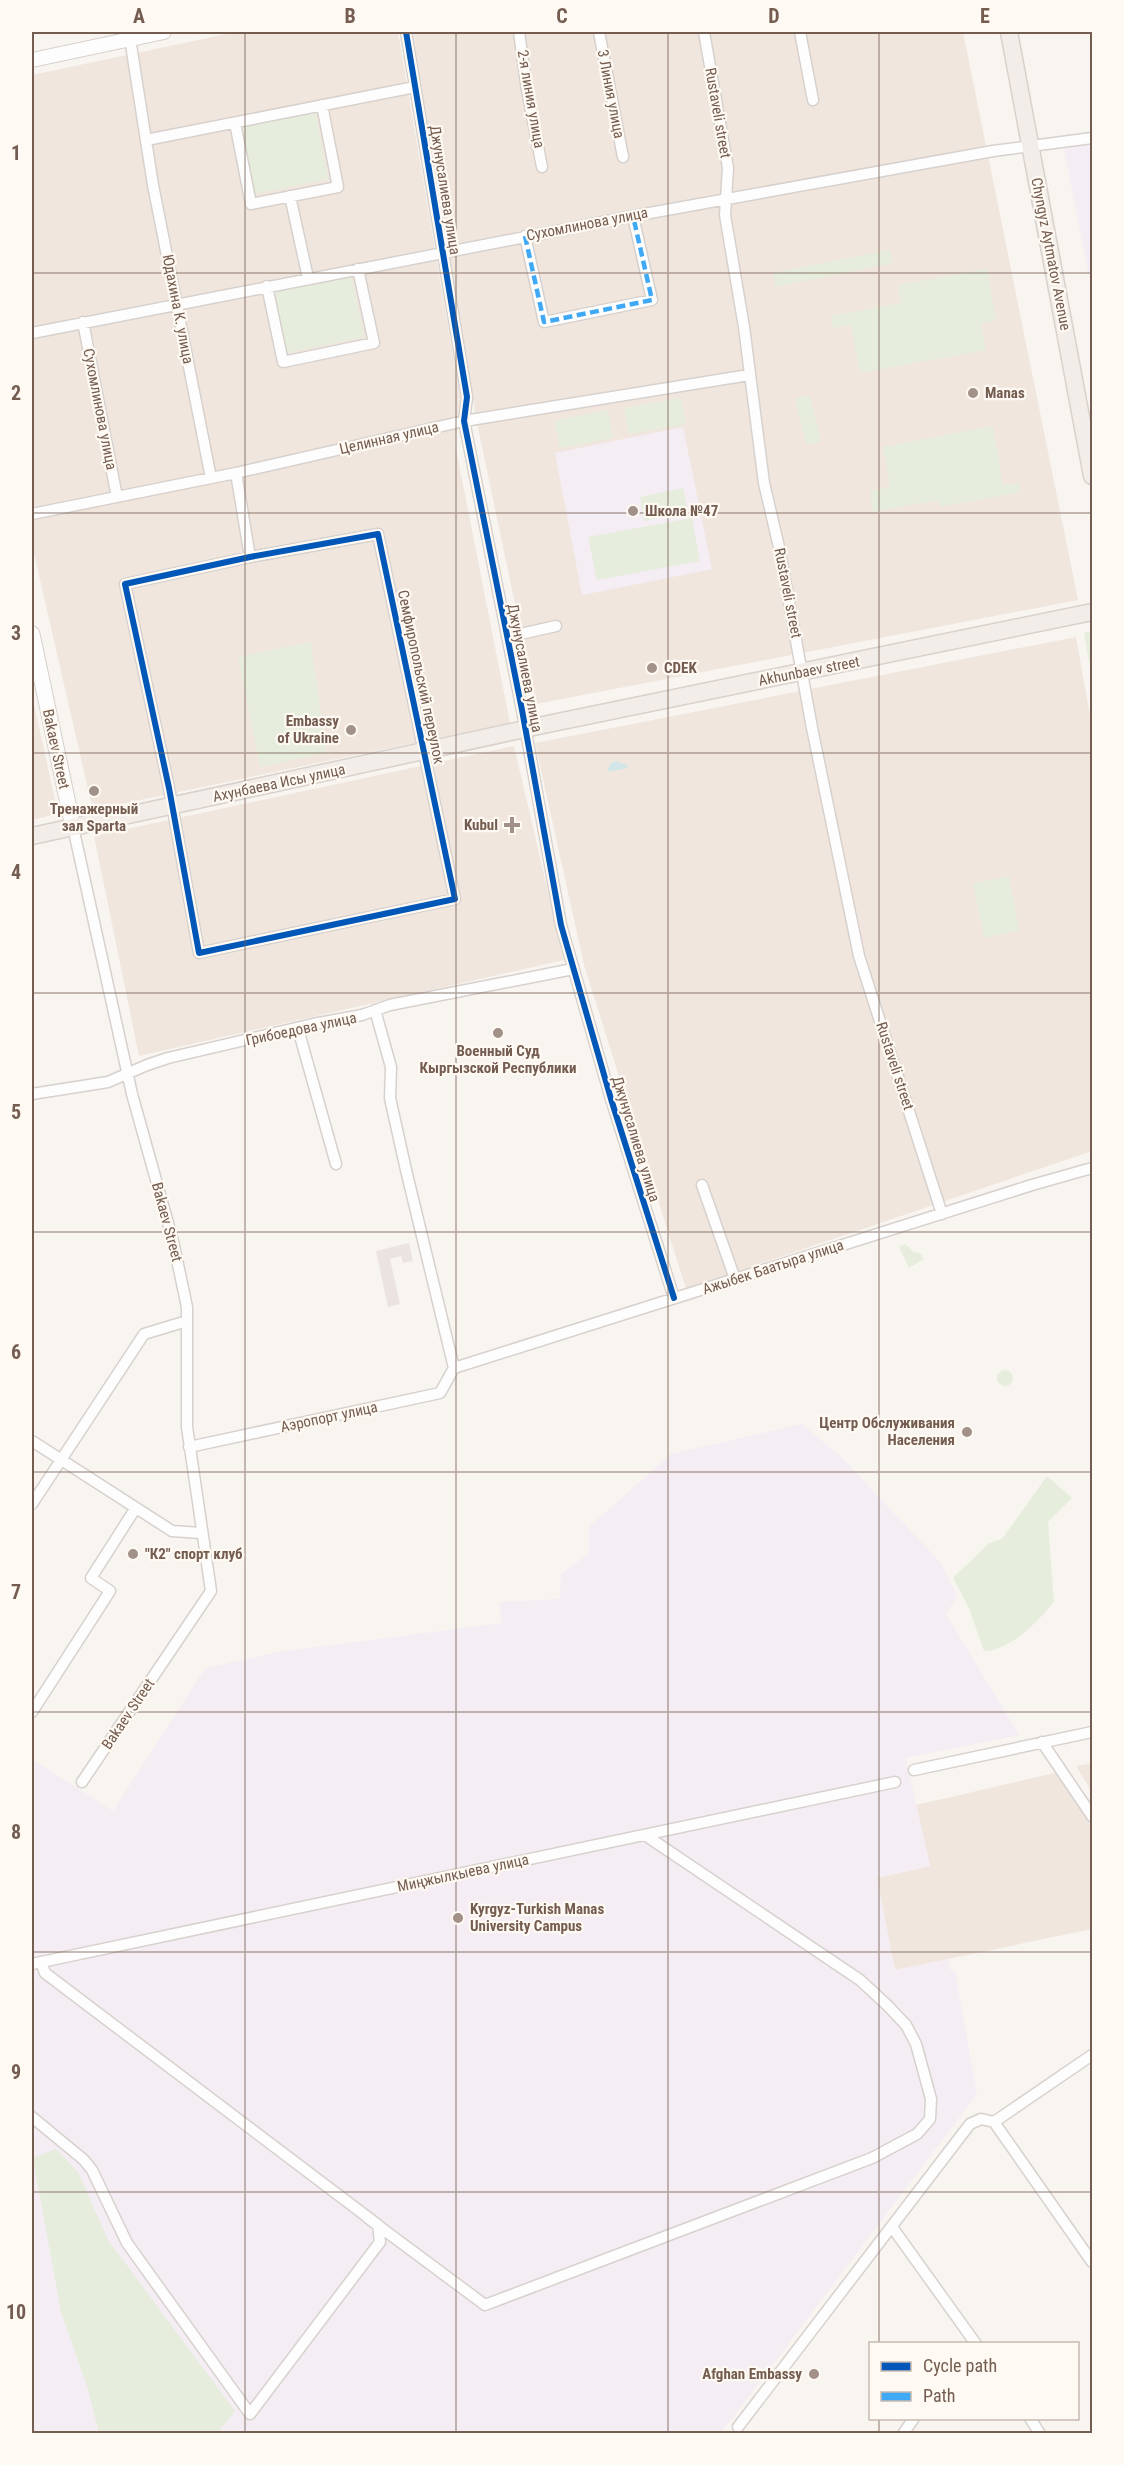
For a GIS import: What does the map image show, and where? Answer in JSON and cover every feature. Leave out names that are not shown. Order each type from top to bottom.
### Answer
[{"type":"main road","name":"Chyngyz Aytmatov Avenue","points":[[1010,32],[1092,476]]},
{"type":"main road","name":"Akhunbaev street","points":[[525,729],[1092,612]]},
{"type":"main road","name":"Bakaev Street","points":[[32,634],[73,827]]},
{"type":"main road","name":"Ахунбаева Исы улица","points":[[32,836],[525,729]]},
{"type":"street","points":[[32,60],[130,35],[164,32]]},
{"type":"street","name":"Джунусалиева улица","points":[[406,32],[467,397],[464,421],[561,925],[611,1099],[674,1298]]},
{"type":"street","name":"2-я линия улица","points":[[519,32],[527,90],[542,167]]},
{"type":"street","name":"3 Линия улица","points":[[599,32],[623,157]]},
{"type":"street","name":"Rustaveli street","points":[[704,32],[728,168],[725,215],[744,327],[764,483],[803,672],[812,728],[859,956],[942,1214]]},
{"type":"street","points":[[800,32],[813,100]]},
{"type":"street","name":"Юдахина К. улица","points":[[130,35],[146,140],[211,478]]},
{"type":"street","points":[[146,140],[416,87]]},
{"type":"street","points":[[235,123],[250,204],[338,187],[322,105]]},
{"type":"street","name":"Сухомлинова улица","points":[[32,333],[633,216],[1031,145],[1092,138]]},
{"type":"street","points":[[290,196],[308,278]]},
{"type":"street","points":[[525,236],[544,322],[652,300],[633,216]]},
{"type":"street","points":[[267,286],[284,362],[374,343],[358,268]]},
{"type":"street","name":"Сухомлинова улица","points":[[83,322],[117,497]]},
{"type":"street","name":"Целинная улица","points":[[32,514],[236,473],[464,421],[749,375]]},
{"type":"street","points":[[236,473],[250,557]]},
{"type":"street","name":"Семфиропольский переулок","points":[[378,534],[425,751],[454,899],[199,953],[172,806],[125,584],[250,557],[378,534]]},
{"type":"street","points":[[507,637],[556,626]]},
{"type":"street","name":"Bakaev Street","points":[[73,827],[128,1074],[173,1241],[187,1307],[187,1427],[211,1591],[82,1782]]},
{"type":"street","name":"Грибоедова улица","points":[[32,1094],[108,1082],[168,1058],[362,1015],[390,1005],[573,969]]},
{"type":"street","points":[[375,1011],[391,1067],[390,1098],[454,1368]]},
{"type":"street","points":[[298,1029],[336,1164]]},
{"type":"street","name":"Ажыбек Баатыра улица","points":[[454,1368],[735,1278],[1092,1168]]},
{"type":"street","points":[[702,1185],[735,1278]]},
{"type":"street","points":[[32,1504],[144,1334],[187,1321]]},
{"type":"street","name":"Аэропорт улица","points":[[189,1447],[440,1393],[454,1368]]},
{"type":"street","points":[[32,1441],[172,1531],[201,1533]]},
{"type":"street","points":[[32,1712],[110,1591],[91,1578],[135,1509]]},
{"type":"street","points":[[914,1770],[1092,1732]]},
{"type":"street","points":[[1042,1742],[1092,1816]]},
{"type":"street","name":"Миңжылкыева улица","points":[[36,1963],[895,1782]]},
{"type":"street","points":[[36,1963],[45,1973],[484,2305],[872,2158],[917,2134],[930,2118],[931,2099],[916,2044],[906,2025],[888,2005],[860,1980],[645,1835]]},
{"type":"street","points":[[994,2122],[1092,2055]]},
{"type":"street","points":[[32,2117],[84,2160],[92,2170],[127,2243],[250,2414],[380,2242],[378,2225],[368,2218]]},
{"type":"street","points":[[738,2427],[970,2124],[981,2119],[994,2122],[1092,2262]]},
{"type":"street","points":[[892,2227],[973,2342]]},
{"type":"street","points":[[903,2433],[913,2420]]},
{"type":"street","points":[[1031,2420],[1040,2433]]},
{"type":"shaded area","points":[[236,32],[398,32],[460,396],[455,444],[510,723],[97,809],[91,802],[32,545],[32,75]]},
{"type":"shaded area","points":[[408,32],[963,32],[1078,600],[536,704],[478,428]]},
{"type":"shaded area","points":[[1092,143],[1092,291],[1064,149]]},
{"type":"shaded area","name":"Школа №47","points":[[683,427],[712,569],[582,595],[555,453]]},
{"type":"shaded area","points":[[1076,637],[1092,727],[1092,1151],[686,1289],[584,965],[535,743]]},
{"type":"shaded area","points":[[32,695],[58,814],[32,820]]},
{"type":"shaded area","points":[[514,746],[564,960],[139,1056],[94,836]]},
{"type":"shaded area","points":[[615,761],[627,765],[628,768],[607,772],[610,764]]},
{"type":"shaded area","points":[[409,1243],[413,1261],[403,1263],[401,1256],[390,1259],[400,1304],[388,1307],[376,1251]]},
{"type":"shaded area","name":"Kyrgyz-Turkish Manas University Campus","points":[[802,1424],[841,1457],[941,1563],[957,1596],[946,1614],[1019,1735],[906,1758],[930,1866],[877,1878],[895,1970],[948,1959],[951,1971],[955,1971],[977,2094],[721,2433],[32,2433],[32,1759],[113,1811],[207,1668],[278,1652],[502,1623],[499,1602],[560,1599],[561,1574],[589,1553],[589,1527],[671,1454]]},
{"type":"shaded area","points":[[1092,1763],[1092,1792],[1076,1766]]},
{"type":"shaded area","points":[[1059,1772],[1092,1826],[1092,1929],[895,1970],[877,1878],[930,1866],[916,1805]]},
{"type":"green space","points":[[315,111],[328,179],[253,194],[239,126]]},
{"type":"green space","points":[[890,250],[892,261],[888,264],[775,287],[773,273]]},
{"type":"green space","points":[[987,269],[996,320],[981,324],[986,350],[860,373],[851,325],[833,328],[831,316],[901,303],[898,285]]},
{"type":"green space","points":[[351,274],[364,337],[286,353],[273,290]]},
{"type":"green space","points":[[810,395],[821,442],[806,445],[795,398]]},
{"type":"green space","points":[[681,398],[686,424],[629,434],[624,408]]},
{"type":"green space","points":[[608,410],[613,438],[560,448],[554,421]]},
{"type":"green space","points":[[993,426],[1003,485],[1019,483],[1021,492],[940,507],[938,500],[873,512],[870,491],[890,487],[883,447]]},
{"type":"green space","points":[[683,488],[688,512],[644,521],[640,497]]},
{"type":"green space","points":[[692,518],[700,561],[597,580],[588,537]]},
{"type":"green space","points":[[1092,631],[1092,678],[1084,633]]},
{"type":"green space","points":[[311,642],[326,753],[260,767],[238,657]]},
{"type":"green space","points":[[1009,876],[1019,930],[984,938],[973,883]]},
{"type":"green space","points":[[905,1244],[914,1252],[921,1254],[924,1259],[909,1268],[899,1247]]},
{"type":"green space","points":[[1005,1370],[1011,1372],[1013,1378],[1011,1384],[1005,1386],[999,1384],[997,1378],[999,1372]]},
{"type":"green space","points":[[1047,1476],[1072,1498],[1048,1522],[1054,1602],[1032,1626],[1013,1641],[994,1650],[984,1651],[969,1608],[953,1578],[989,1543],[1002,1539]]},
{"type":"green space","points":[[56,2149],[78,2172],[108,2240],[235,2411],[218,2433],[99,2433],[87,2386],[61,2312],[33,2158]]},
{"type":"marked path","points":[[525,236],[544,322],[652,300],[633,216]]},
{"type":"cycle path","points":[[406,32],[467,397],[464,421],[522,710],[561,925],[611,1099],[674,1298]]},
{"type":"cycle path","points":[[378,534],[455,899],[199,953],[169,788],[125,584],[250,557],[378,534]]},
{"type":"place","name":"Manas","points":[[973,393]]},
{"type":"place","name":"Школа №47","points":[[633,511]]},
{"type":"place","name":"CDEK","points":[[652,668]]},
{"type":"place","name":"Embassy of Ukraine","points":[[351,730]]},
{"type":"place","name":"Тренажерный зал Sparta","points":[[94,791]]},
{"type":"place","name":"Kubul","points":[[512,825]]},
{"type":"place","name":"Военный Суд Кыргызской Республики","points":[[498,1033]]},
{"type":"place","name":"Центр Обслуживания Населения","points":[[967,1432]]},
{"type":"place","name":"\"К2\" спорт клуб","points":[[133,1554]]},
{"type":"place","name":"Kyrgyz-Turkish Manas University Campus","points":[[458,1918]]},
{"type":"place","name":"Afghan Embassy","points":[[814,2374]]}]
